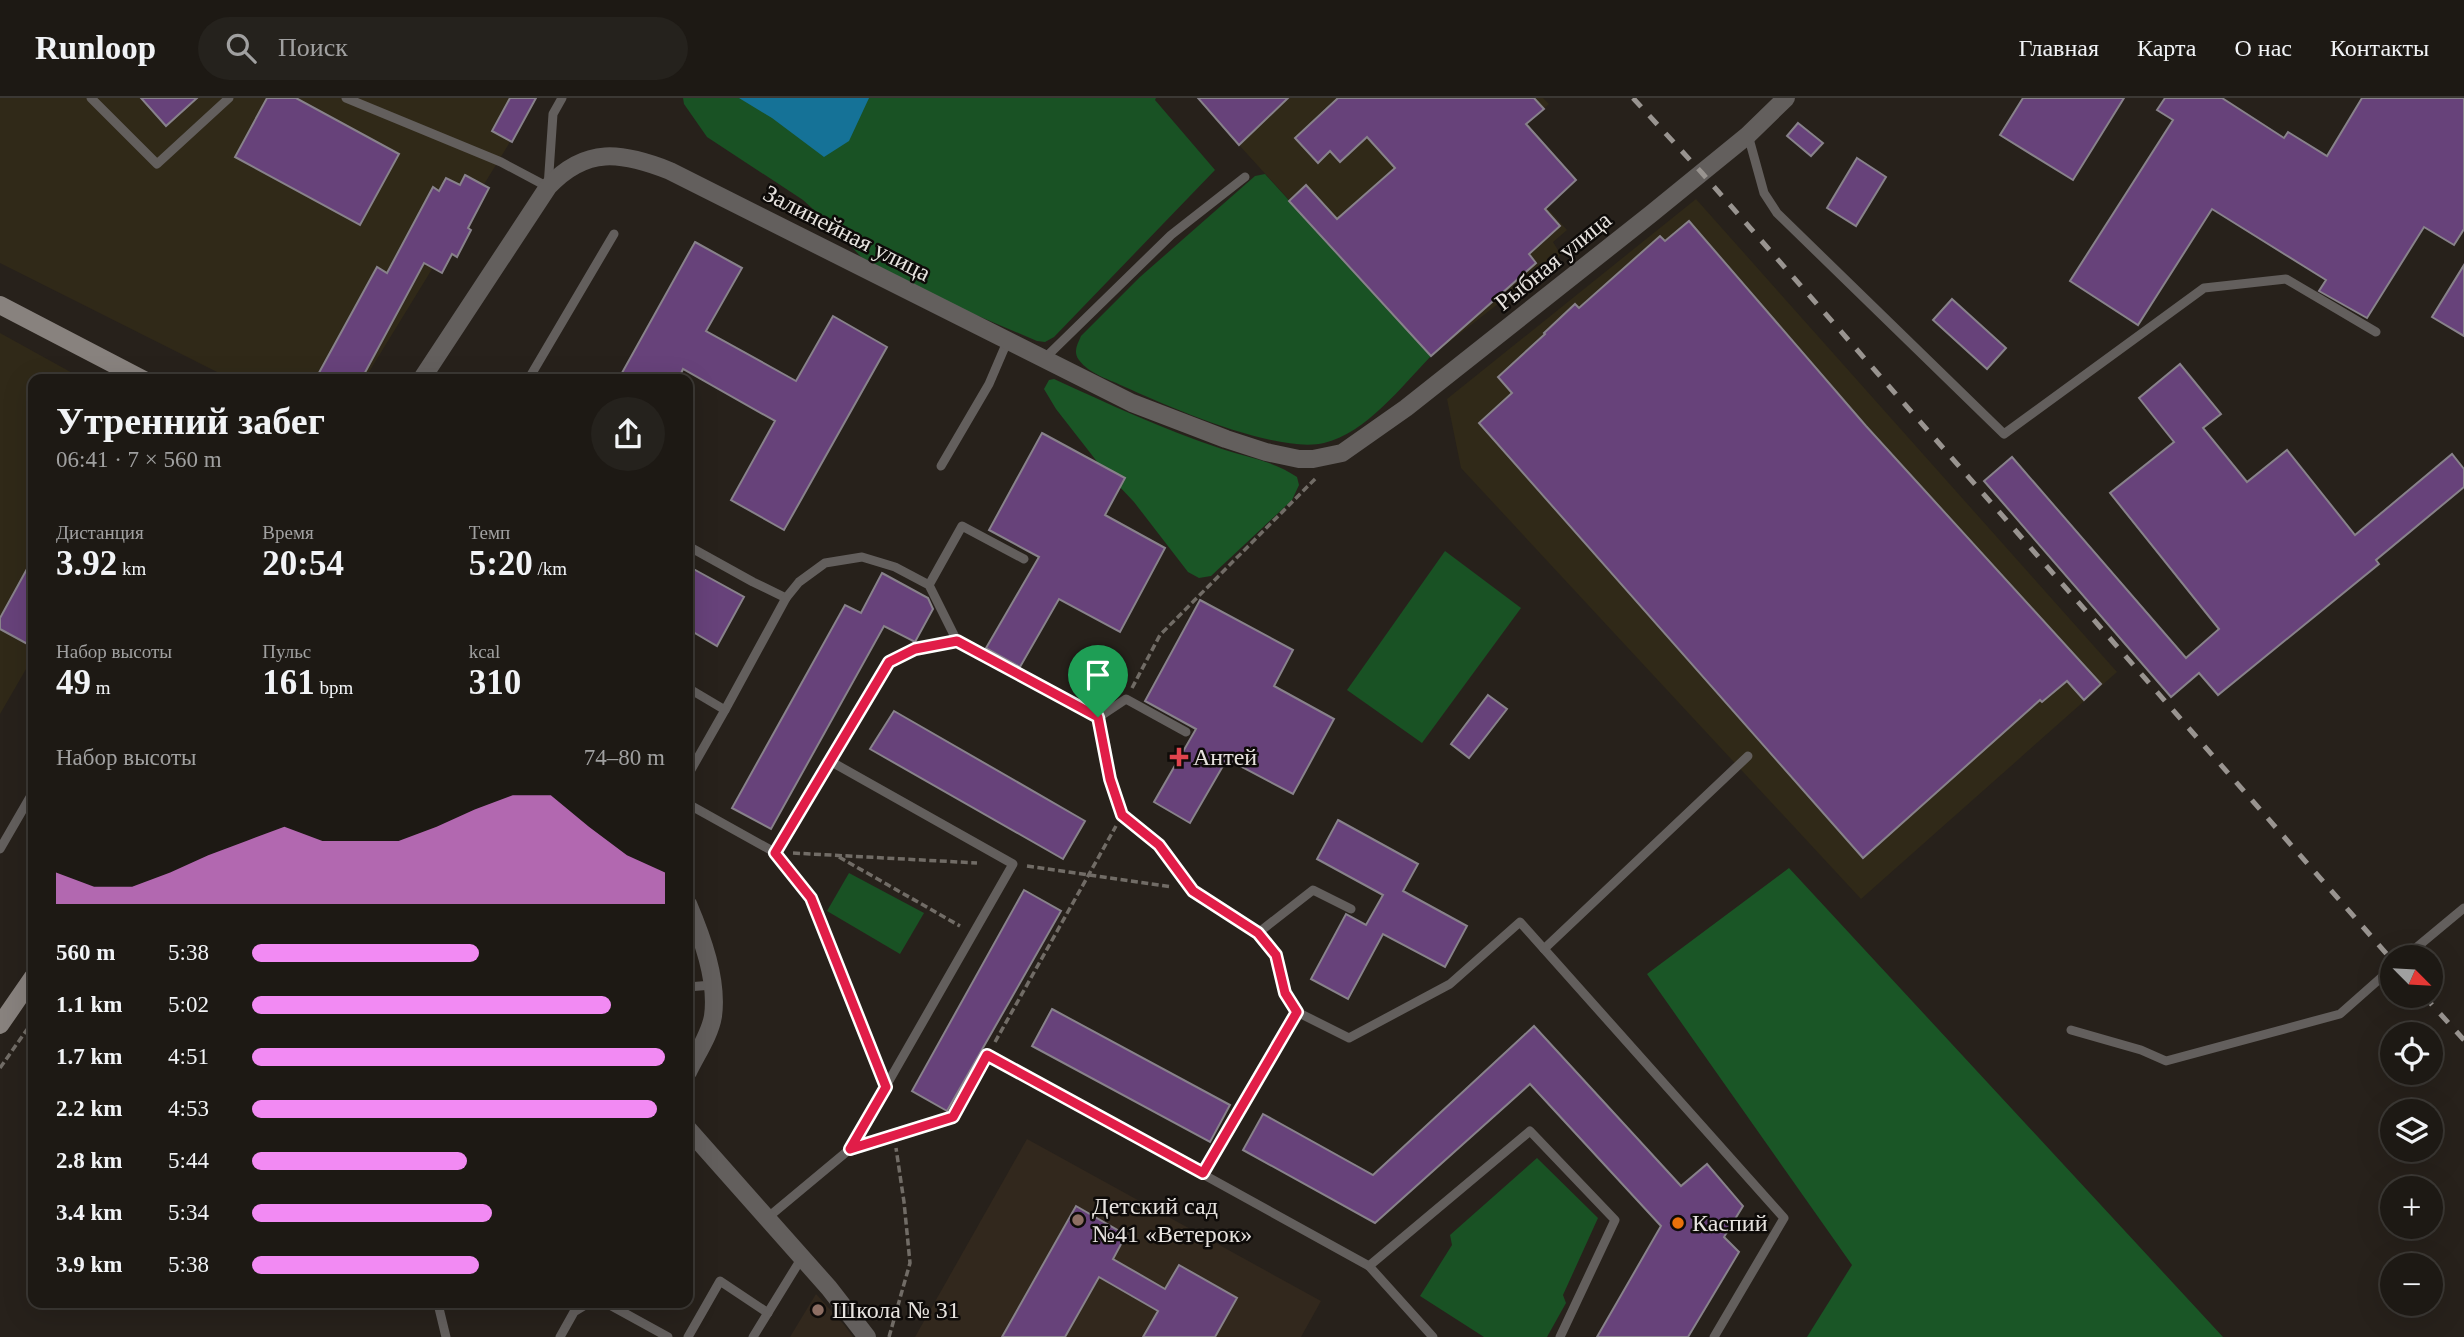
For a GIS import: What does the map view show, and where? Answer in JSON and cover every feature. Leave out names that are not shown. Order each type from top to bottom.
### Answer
[{"type":"main road","points":[[0,305],[132,374]]},
{"type":"main road","points":[[0,1025],[28,984]]},
{"type":"street","name":"Рыбная улица","points":[[1342,453],[1373,433],[1472,358],[1748,135],[1786,98]]},
{"type":"street","name":"Залинейная улица","points":[[425,374],[548,187],[563,171],[577,162],[611,156],[630,158],[670,171],[1132,403],[1266,452],[1299,459],[1342,453]]},
{"type":"street","points":[[693,916],[700,932],[712,985],[713,1017],[693,1061]]},
{"type":"street","points":[[693,1135],[829,1288],[867,1337]]},
{"type":"lane","points":[[91,98],[157,164],[229,98]]},
{"type":"lane","points":[[346,98],[501,162],[548,187],[553,114],[562,98]]},
{"type":"lane","points":[[1748,135],[1764,193],[1777,213],[2004,434],[2204,288],[2286,279],[2376,332]]},
{"type":"lane","points":[[1044,360],[1171,235],[1245,177]]},
{"type":"lane","points":[[531,374],[614,234]]},
{"type":"lane","points":[[941,466],[989,384],[1007,342]]},
{"type":"lane","points":[[929,585],[962,526],[1024,559]]},
{"type":"lane","points":[[693,549],[786,597]]},
{"type":"lane","points":[[693,766],[786,597],[799,582],[825,563],[862,557],[895,567],[929,585],[957,641],[1098,717]]},
{"type":"lane","points":[[693,807],[775,853],[889,662],[915,649],[957,641]]},
{"type":"lane","points":[[693,691],[724,710]]},
{"type":"lane","points":[[1098,717],[1126,699],[1186,732]]},
{"type":"lane","points":[[1098,717],[1110,779],[1122,815],[1159,845],[1193,891],[1258,933],[1276,955],[1285,993],[1297,1012],[1349,1038],[1450,984],[1520,922],[1784,1218],[1714,1337]]},
{"type":"lane","points":[[1544,949],[1748,756]]},
{"type":"lane","points":[[766,1219],[850,1149],[1013,864],[830,761]]},
{"type":"lane","points":[[0,849],[28,801]]},
{"type":"lane","points":[[1258,933],[1313,890],[1351,909]]},
{"type":"lane","points":[[2419,945],[2464,908]]},
{"type":"lane","points":[[2071,1030],[2141,1050],[2166,1061],[2340,1014],[2380,979]]},
{"type":"lane","points":[[693,987],[712,985]]},
{"type":"lane","points":[[1203,1173],[1297,1012]]},
{"type":"lane","points":[[850,1149],[953,1117],[987,1055],[1369,1266],[1433,1337]]},
{"type":"lane","points":[[1369,1266],[1530,1131],[1615,1220],[1560,1337]]},
{"type":"lane","points":[[753,1337],[801,1259]]},
{"type":"lane","points":[[688,1337],[720,1281],[768,1313]]},
{"type":"lane","points":[[439,1308],[446,1337]]},
{"type":"lane","points":[[560,1337],[574,1312],[580,1308]]},
{"type":"lane","points":[[615,1308],[668,1337]]},
{"type":"path","points":[[1126,699],[1160,635],[1342,453]]},
{"type":"path","points":[[987,1055],[1122,815]]},
{"type":"path","points":[[775,853],[1013,864],[1193,891]]},
{"type":"path","points":[[775,853],[811,898],[886,1087]]},
{"type":"path","points":[[837,856],[973,933]]},
{"type":"path","points":[[0,1068],[28,1028]]},
{"type":"path","points":[[889,1337],[910,1263],[894,1135]]},
{"type":"shaded area","points":[[0,98],[537,98],[368,374],[221,374],[0,263]]},
{"type":"shaded area","points":[[1199,98],[1543,98],[1549,104],[1497,152],[1567,230],[1553,242],[1561,255],[1431,356]]},
{"type":"shaded area","points":[[1696,199],[2117,672],[1861,899],[1461,468],[1447,399]]},
{"type":"shaded area","points":[[0,333],[74,374],[28,374],[28,666],[0,714]]},
{"type":"shaded area","name":"Детский сад №41 «Ветерок»","points":[[1027,1139],[1321,1301],[1301,1337],[915,1337]]},
{"type":"shaded area","name":"Школа № 31","points":[[816,1294],[845,1326],[853,1337],[790,1337]]},
{"type":"green space","points":[[683,98],[1156,98],[1215,170],[1054,337],[1045,342],[1037,341],[941,300],[861,257],[803,200],[707,137],[684,104]]},
{"type":"green space","points":[[1265,174],[1431,356],[1396,394],[1368,419],[1354,430],[1324,443],[1304,445],[1279,442],[1223,427],[1100,376],[1083,365],[1076,354],[1081,336],[1140,277],[1255,176]]},
{"type":"green space","points":[[1054,379],[1179,434],[1270,463],[1288,472],[1297,477],[1299,485],[1292,500],[1211,576],[1199,578],[1188,572],[1056,409],[1044,389],[1049,380]]},
{"type":"green space","points":[[1445,551],[1521,608],[1422,743],[1347,690]]},
{"type":"green space","points":[[1789,868],[2223,1337],[1807,1337],[1852,1265],[1647,974]]},
{"type":"green space","points":[[849,873],[924,913],[900,954],[827,911]]},
{"type":"green space","points":[[1537,1158],[1598,1218],[1563,1295],[1566,1303],[1547,1337],[1484,1337],[1420,1296],[1452,1245],[1450,1235]]},
{"type":"water","points":[[739,98],[869,98],[849,141],[824,157],[772,118]]},
{"type":"building","points":[[141,98],[197,98],[166,126]]},
{"type":"building","points":[[267,98],[296,98],[399,154],[360,225],[235,157]]},
{"type":"building","points":[[510,98],[536,98],[512,142],[492,131]]},
{"type":"building","points":[[1198,98],[1288,98],[1239,145]]},
{"type":"building","points":[[1338,98],[1534,98],[1544,109],[1526,124],[1576,180],[1545,209],[1560,226],[1529,254],[1536,263],[1431,356],[1289,201],[1306,185],[1337,219],[1395,168],[1367,137],[1340,162],[1330,151],[1318,163],[1295,138]]},
{"type":"building","points":[[2023,98],[2124,98],[2073,180],[2000,135]]},
{"type":"building","points":[[2165,98],[2222,98],[2284,138],[2288,132],[2327,156],[2362,98],[2464,98],[2464,229],[2454,245],[2424,227],[2367,318],[2319,291],[2326,280],[2212,209],[2138,325],[2070,281],[2173,120],[2157,110]]},
{"type":"building","points":[[1798,123],[1823,143],[1811,156],[1787,136]]},
{"type":"building","points":[[1857,158],[1886,177],[1856,226],[1827,208]]},
{"type":"building","points":[[465,175],[489,188],[468,228],[471,230],[457,257],[452,254],[442,273],[424,263],[364,374],[318,374],[377,267],[387,273],[433,187],[439,191],[446,178],[460,185]]},
{"type":"building","points":[[1689,221],[1866,426],[2101,684],[2084,700],[2067,681],[2042,702],[2040,700],[1863,858],[1479,423],[1512,393],[1498,377],[1575,304],[1579,308],[1660,236],[1665,241]]},
{"type":"building","points":[[695,242],[742,268],[706,331],[796,381],[833,316],[887,347],[784,530],[731,500],[775,421],[683,369],[681,374],[621,374]]},
{"type":"building","points":[[2464,265],[2464,336],[2432,317]]},
{"type":"building","points":[[1952,299],[2006,348],[1987,369],[1933,320]]},
{"type":"building","points":[[2180,364],[2221,414],[2203,428],[2247,482],[2287,450],[2355,535],[2452,454],[2464,469],[2464,487],[2376,560],[2379,564],[2218,695],[2199,673],[2171,697],[1984,481],[2012,457],[2186,658],[2219,629],[2110,493],[2174,442],[2139,398]]},
{"type":"building","points":[[1042,433],[1125,478],[1105,515],[1165,548],[1120,632],[1059,599],[1020,667],[986,648],[1039,557],[989,530]]},
{"type":"building","points":[[28,567],[28,644],[0,629],[0,618]]},
{"type":"building","points":[[693,569],[744,597],[717,646],[693,632]]},
{"type":"building","points":[[882,573],[928,598],[933,609],[915,642],[884,626],[771,829],[732,808],[845,605],[861,613]]},
{"type":"building","points":[[1200,600],[1293,650],[1274,686],[1334,719],[1293,794],[1227,759],[1190,823],[1154,802],[1196,729],[1145,701]]},
{"type":"building","points":[[1488,695],[1507,709],[1469,758],[1451,744]]},
{"type":"building","points":[[894,711],[1085,821],[1063,859],[870,749]]},
{"type":"building","points":[[1338,820],[1418,864],[1403,891],[1467,926],[1445,967],[1383,934],[1348,999],[1311,979],[1346,914],[1366,925],[1383,895],[1317,859]]},
{"type":"building","points":[[1024,890],[1061,911],[947,1111],[912,1091]]},
{"type":"building","points":[[1052,1009],[1230,1105],[1210,1142],[1032,1046]]},
{"type":"building","points":[[1534,1026],[1681,1186],[1707,1164],[1743,1206],[1724,1237],[1739,1252],[1688,1337],[1597,1337],[1661,1226],[1530,1084],[1375,1223],[1243,1150],[1263,1114],[1373,1175]]},
{"type":"building","points":[[1076,1206],[1126,1235],[1113,1259],[1165,1289],[1179,1265],[1237,1298],[1215,1337],[1143,1337],[1158,1311],[1099,1277],[1065,1337],[1002,1337]]},
{"type":"railway","points":[[1633,98],[1702,173],[2380,946]]},
{"type":"railway","points":[[2435,1008],[2464,1040]]},
{"type":"place","name":"Антей","points":[[1179,757]]},
{"type":"place","name":"Детский сад №41 «Ветерок»","points":[[1078,1220]]},
{"type":"place","name":"Каспий","points":[[1678,1223]]},
{"type":"place","name":"Школа № 31","points":[[818,1310]]},
{"type":"route","points":[[957,641],[1098,717],[1110,779],[1122,815],[1159,845],[1193,891],[1258,933],[1276,955],[1285,993],[1297,1012],[1203,1173],[987,1055],[953,1117],[850,1149],[886,1087],[811,898],[775,853],[889,662],[915,649],[957,641]]}]
